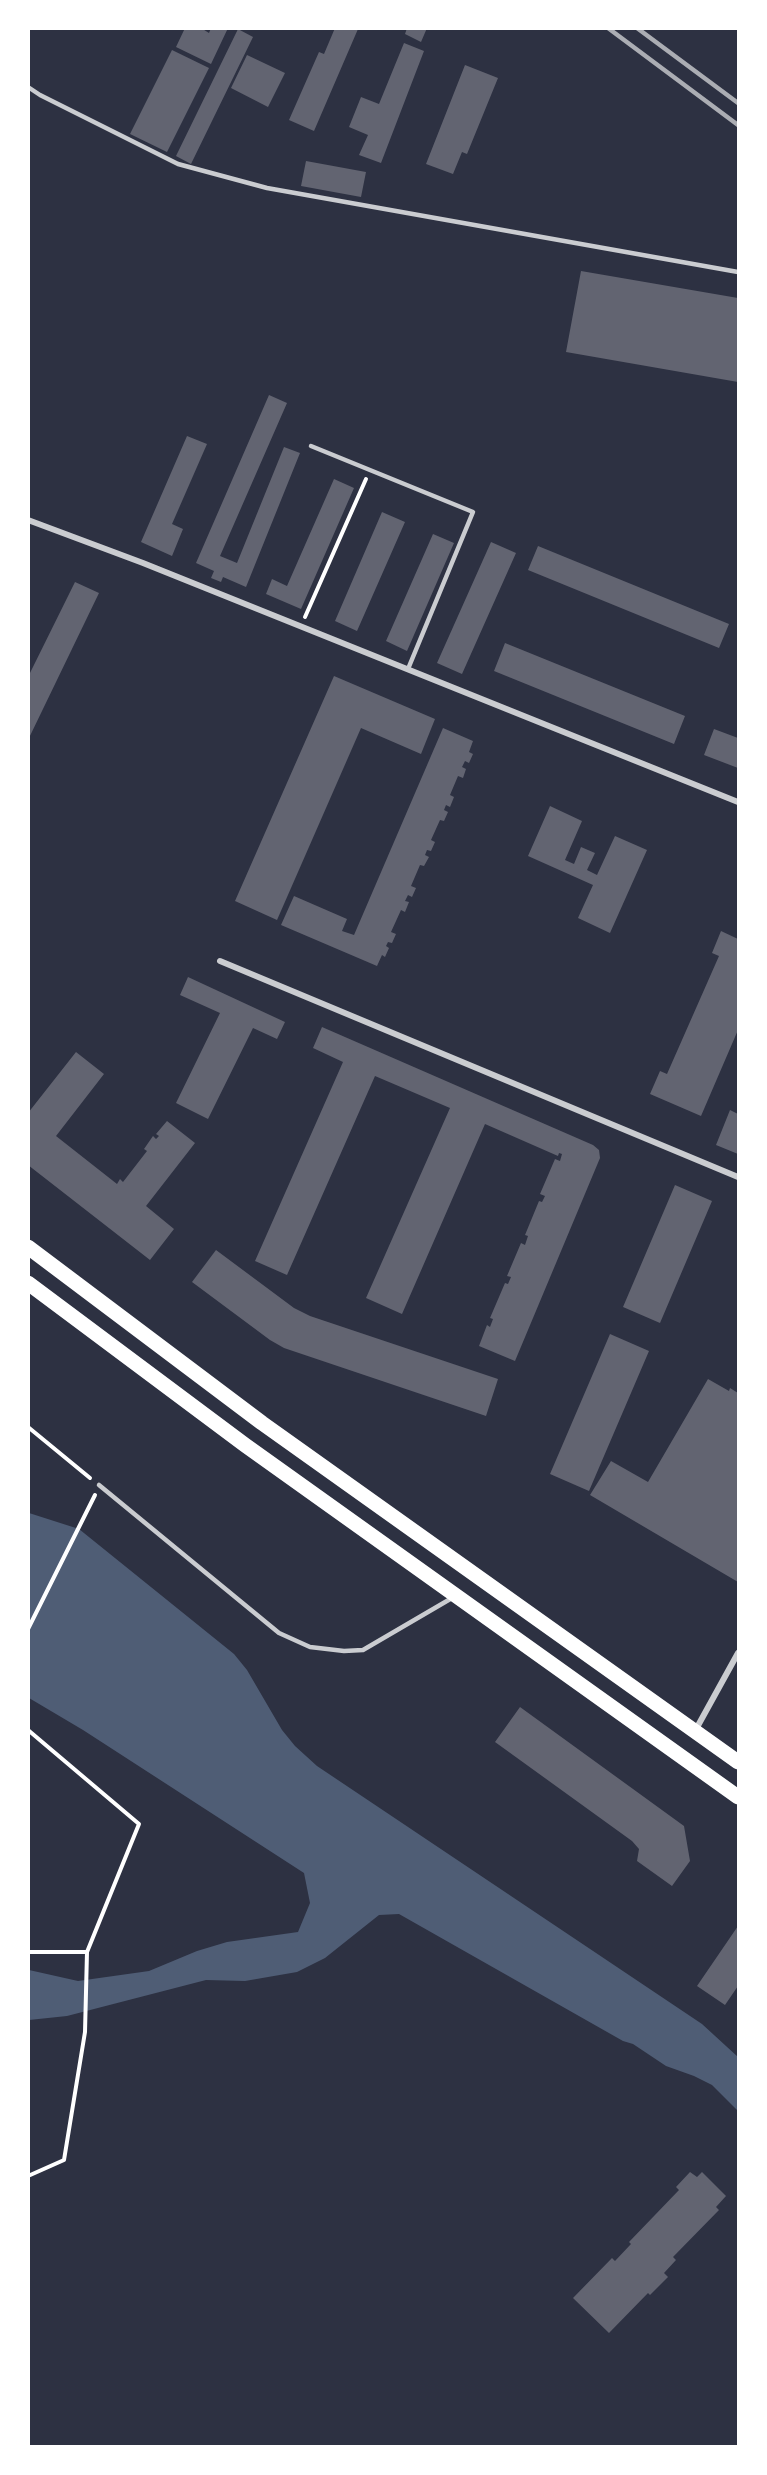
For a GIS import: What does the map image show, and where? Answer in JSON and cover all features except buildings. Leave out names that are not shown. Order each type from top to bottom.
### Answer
[{"type":"main road","points":[[28,1247],[262,1423],[738,1762]]},
{"type":"main road","points":[[28,1282],[245,1445],[738,1797]]},
{"type":"street","points":[[28,520],[301,626],[738,802]]},
{"type":"street","points":[[220,961],[738,1177]]},
{"type":"street","points":[[694,1731],[738,1653]]},
{"type":"lane","points":[[28,87],[178,164],[267,188],[738,272]]},
{"type":"lane","points":[[311,446],[473,512],[408,669]]},
{"type":"lane","points":[[99,1485],[279,1633],[310,1647],[344,1652],[363,1650],[457,1596]]},
{"type":"path","points":[[301,626],[369,471]]},
{"type":"path","points":[[28,1427],[99,1485],[28,1629]]},
{"type":"path","points":[[28,1730],[139,1824],[87,1952],[85,2032],[63,2160],[28,2175]]},
{"type":"path","points":[[28,1952],[87,1952]]},
{"type":"water","points":[[29,1513],[79,1529],[234,1654],[247,1670],[282,1730],[295,1746],[317,1766],[702,2024],[738,2057],[738,2111],[712,2085],[666,2066],[633,2044],[623,2041],[399,1914],[379,1915],[325,1958],[297,1972],[245,1981],[206,1980],[67,2016],[29,2020],[29,1970],[78,1981],[149,1971],[197,1951],[227,1942],[298,1932],[310,1903],[304,1873],[83,1730],[29,1698]]},
{"type":"railway","points":[[608,28],[738,125]]},
{"type":"railway","points":[[637,28],[738,103]]}]
